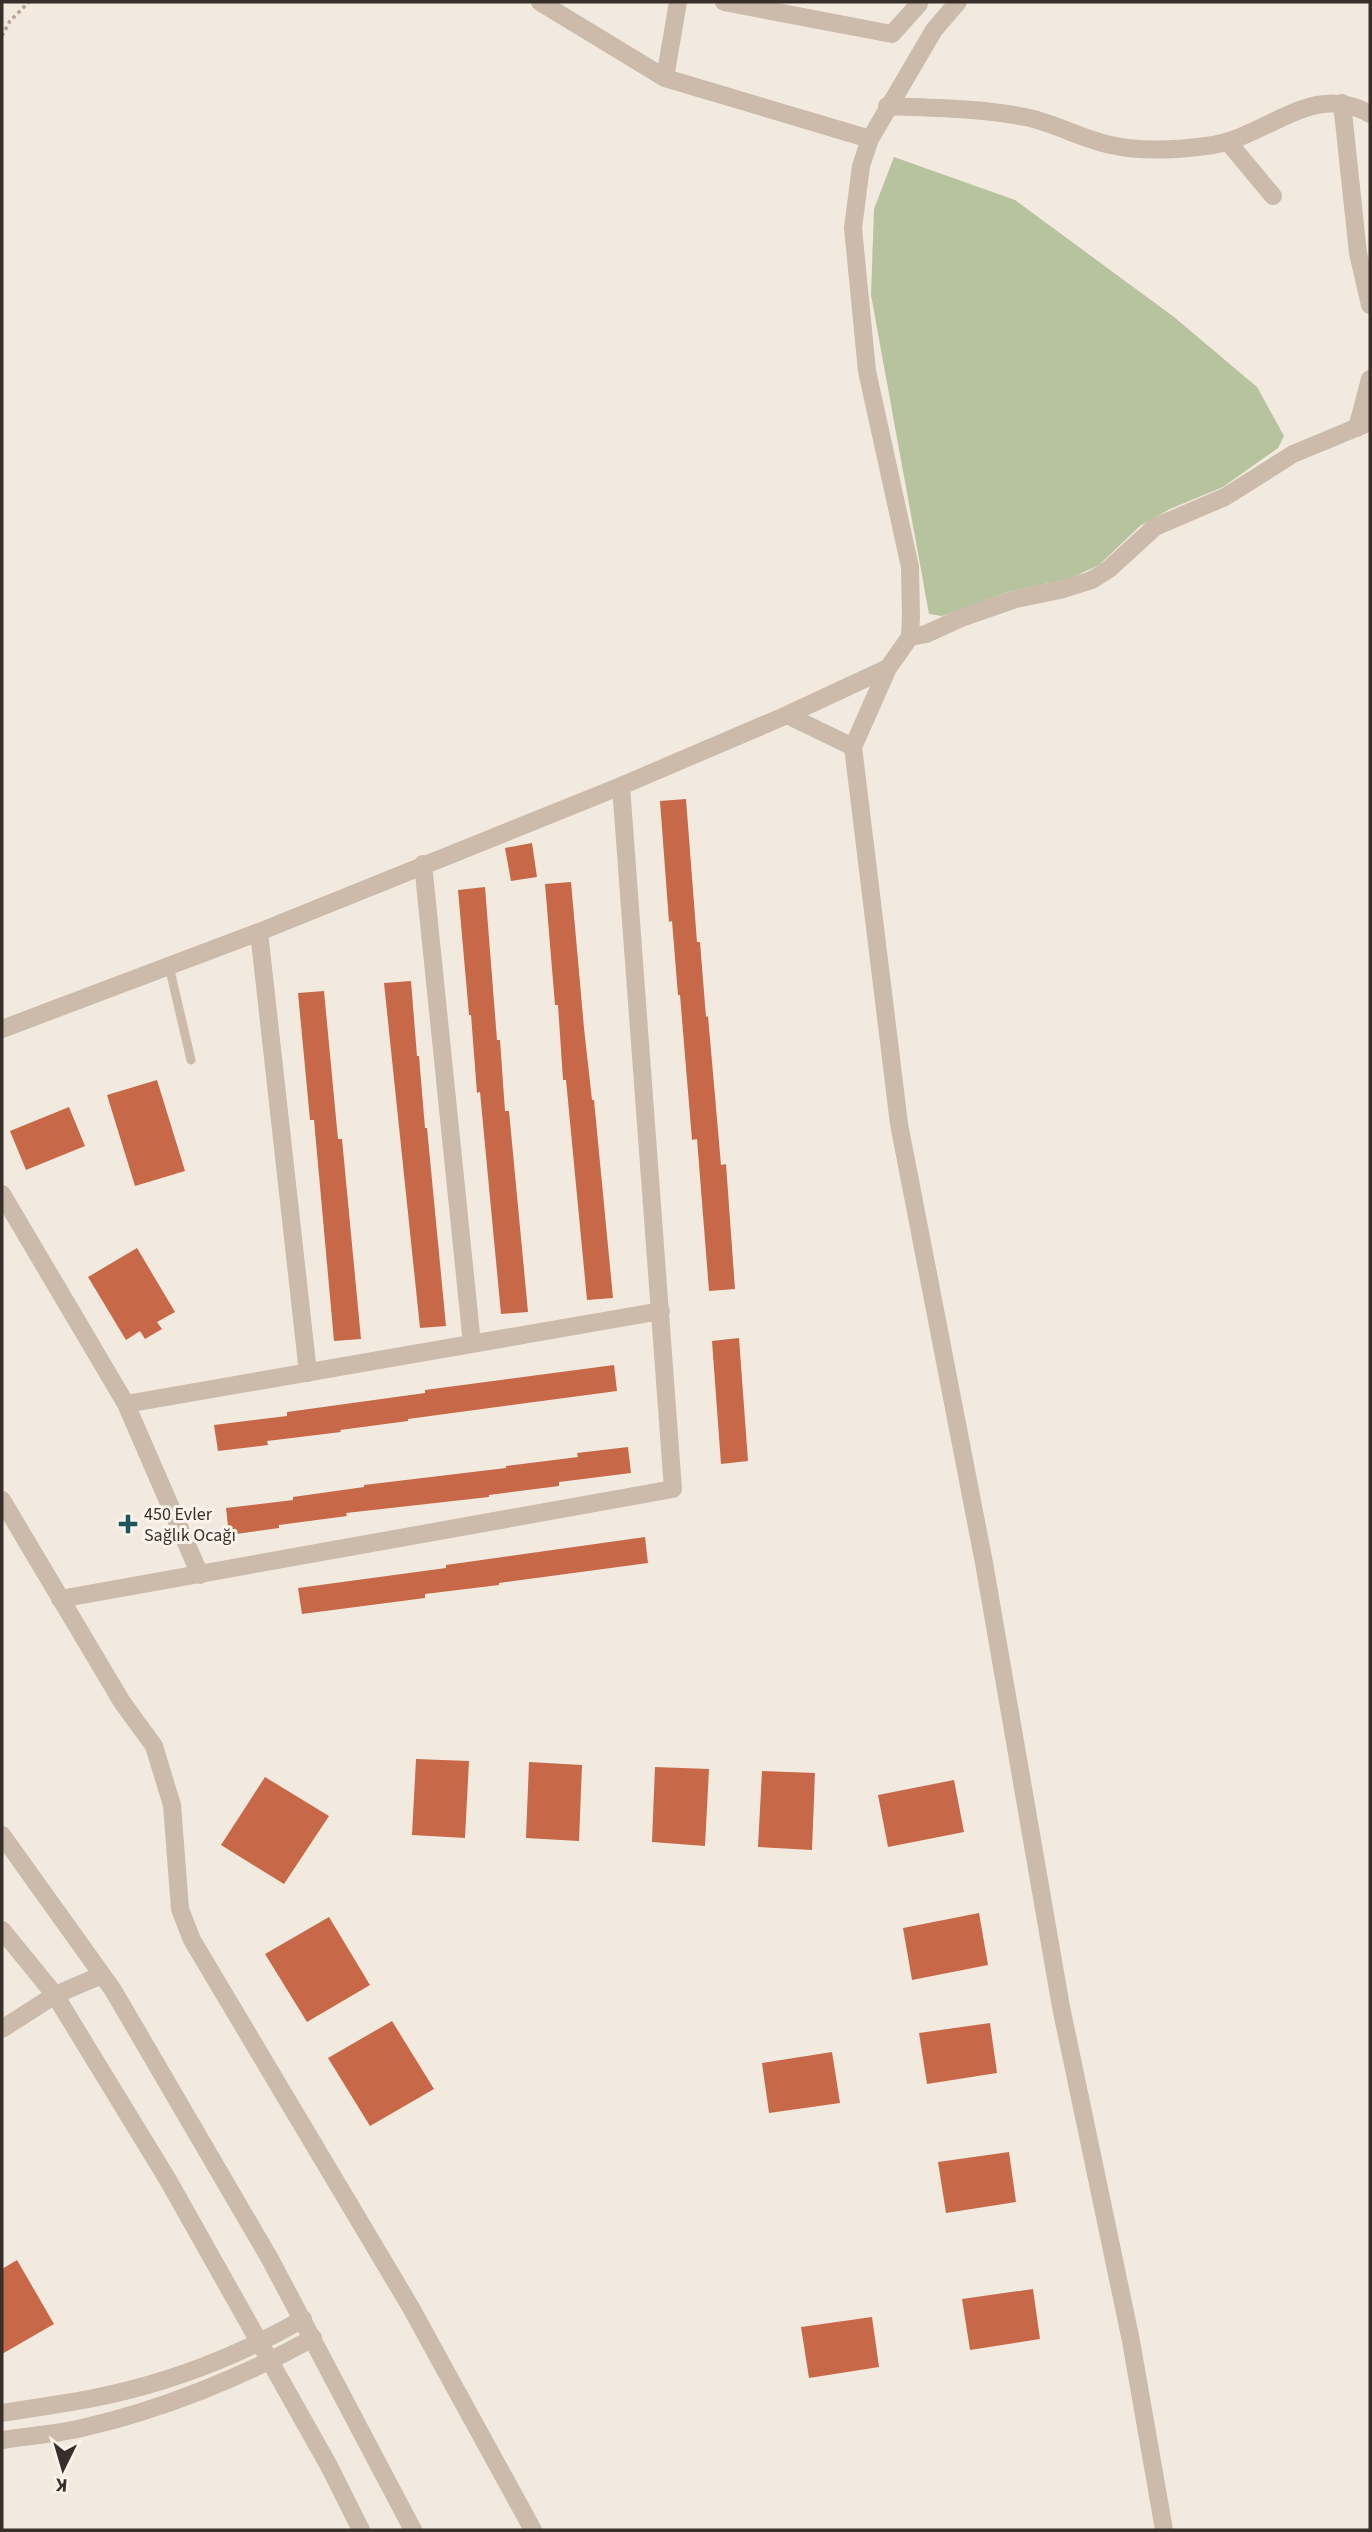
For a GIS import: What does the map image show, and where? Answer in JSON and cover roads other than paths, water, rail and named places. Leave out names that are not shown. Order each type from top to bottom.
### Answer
[{"type":"street","points":[[540,2],[665,78],[870,139]]},
{"type":"street","points":[[665,78],[678,2]]},
{"type":"street","points":[[724,2],[892,34],[919,3],[934,30]]},
{"type":"street","points":[[958,2],[934,30],[887,106],[870,139],[861,166],[853,228],[867,370],[909,567],[911,616],[910,637],[888,668],[853,747],[899,1124],[984,1563],[1060,2007],[1131,2342],[1164,2530]]},
{"type":"street","points":[[887,106],[986,111],[1027,118],[1110,145],[1150,149],[1207,146],[1228,142],[1311,105],[1331,102],[1354,104],[1370,114]]},
{"type":"street","points":[[1342,103],[1358,253],[1370,305]]},
{"type":"street","points":[[1228,142],[1273,196]]},
{"type":"street","points":[[910,637],[926,634],[961,618],[1016,599],[1092,580],[1109,569],[1155,527],[1225,497],[1293,454],[1364,425],[1370,379]]},
{"type":"street","points":[[2,1029],[259,932],[621,786],[787,715],[888,668]]},
{"type":"street","points":[[787,715],[853,747]]},
{"type":"street","points":[[60,1599],[673,1489],[621,786]]},
{"type":"street","points":[[423,864],[472,1344]]},
{"type":"street","points":[[259,932],[308,1373]]},
{"type":"street","points":[[2,1194],[126,1404],[201,1575]]},
{"type":"street","points":[[126,1404],[661,1311]]},
{"type":"street","points":[[2,1500],[122,1702],[154,1746],[172,1805],[180,1909],[192,1940],[410,2306],[533,2530]]},
{"type":"street","points":[[2,1835],[102,1975],[271,2259],[413,2530]]},
{"type":"street","points":[[2,1930],[55,1995],[168,2180],[329,2466],[361,2530]]},
{"type":"street","points":[[2,2029],[55,1995],[102,1975]]},
{"type":"street","points":[[2,2413],[109,2395],[205,2366],[260,2344],[303,2319]]},
{"type":"street","points":[[2,2440],[82,2428],[172,2401],[270,2362],[313,2338]]},
{"type":"lane","points":[[169,966],[191,1060]]},
{"type":"place","name":"450 Evler Sağlık Ocağı","points":[[128,1524]]}]
